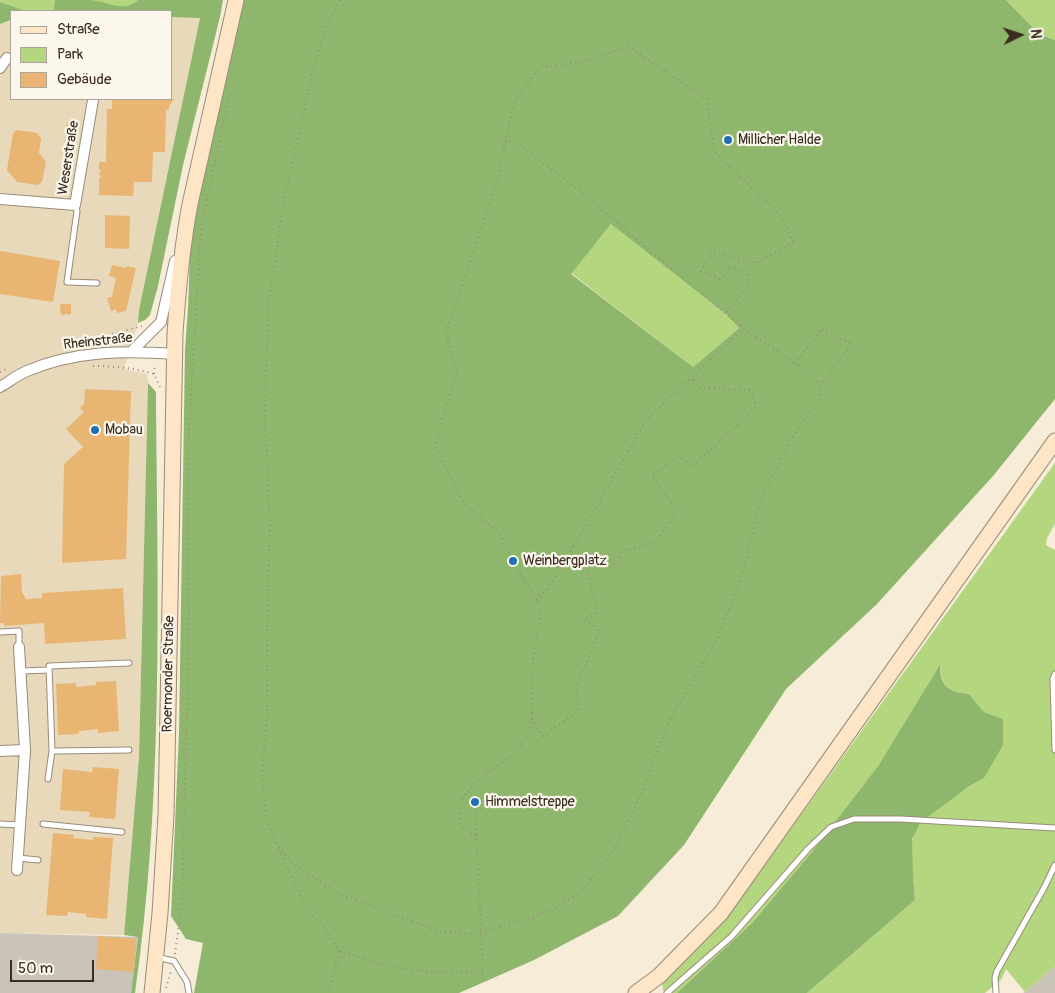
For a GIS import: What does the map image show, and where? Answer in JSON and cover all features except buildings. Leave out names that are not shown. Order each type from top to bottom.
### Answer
[{"type":"main road","name":"Roermonder Straße","points":[[152,993],[163,876],[166,815],[175,329],[184,235],[236,0]]},
{"type":"main road","points":[[636,993],[659,976],[722,913],[1055,441]]},
{"type":"street","points":[[0,68],[4,58]]},
{"type":"street","name":"Weserstraße","points":[[0,199],[75,205],[93,100]]},
{"type":"street","points":[[132,351],[161,322],[179,244],[184,235]]},
{"type":"street","name":"Rheinstraße","points":[[0,387],[25,372],[51,362],[78,356],[132,351],[175,354]]},
{"type":"street","points":[[17,870],[25,750],[20,647]]},
{"type":"street","points":[[0,751],[25,750]]},
{"type":"lane","points":[[75,205],[78,211],[67,282],[97,283]]},
{"type":"lane","points":[[0,632],[19,631],[20,647]]},
{"type":"lane","points":[[48,779],[52,752],[49,666],[129,663]]},
{"type":"lane","points":[[21,671],[49,670]]},
{"type":"lane","points":[[1055,674],[1053,679],[1055,750]]},
{"type":"lane","points":[[52,752],[129,750]]},
{"type":"lane","points":[[667,993],[731,937],[808,850],[831,827],[854,819],[901,819],[1055,828]]},
{"type":"lane","points":[[0,824],[20,825]]},
{"type":"lane","points":[[43,824],[122,832]]},
{"type":"lane","points":[[18,858],[38,860]]},
{"type":"lane","points":[[996,993],[995,978],[997,971],[1055,865]]},
{"type":"lane","points":[[156,956],[174,961],[187,982],[190,993]]},
{"type":"path","points":[[329,993],[339,952],[328,932],[307,910],[266,818],[262,773],[267,716],[270,526],[265,419],[268,305],[285,196],[312,74],[325,29],[340,0]]},
{"type":"path","points":[[476,836],[460,824],[458,816],[462,800],[482,777],[514,755],[526,738],[532,719],[533,660],[541,613],[537,601],[499,533],[464,504],[435,445],[457,373],[446,332],[497,180],[514,103],[539,68],[591,60],[628,46],[707,99],[714,152],[781,215],[793,242],[757,263],[712,252],[701,270],[720,279],[729,268],[746,272],[749,284],[726,314]]},
{"type":"path","points":[[165,993],[174,961],[182,903],[189,619],[187,545],[188,429],[202,229],[229,95]]},
{"type":"path","points":[[505,140],[520,144],[584,194],[743,328],[810,374],[820,385]]},
{"type":"path","points":[[537,601],[548,588],[646,420],[743,328]]},
{"type":"path","points":[[277,845],[292,863],[338,893],[438,931],[470,934],[481,932],[552,910],[580,893],[616,846],[644,788],[667,725],[718,637],[741,579],[766,488],[790,441],[820,396],[820,385],[852,344],[822,329],[795,364]]},
{"type":"path","points":[[92,366],[110,366],[154,374]]},
{"type":"path","points":[[532,719],[543,736],[579,710],[576,688],[599,632],[586,619],[597,611],[586,566],[614,566],[622,551],[655,543],[677,511],[652,476],[678,456],[692,467],[756,407],[751,390],[699,388],[692,378]]},
{"type":"path","points":[[339,952],[396,968],[437,972],[483,973],[474,802]]},
{"type":"shaded area","points":[[172,17],[200,17],[139,310],[138,323],[124,369],[147,374],[148,383],[139,757],[124,935],[0,933],[0,24],[10,20],[10,100],[172,100]]},
{"type":"shaded area","points":[[0,933],[138,937],[131,993],[0,993]]},
{"type":"shaded area","points":[[1055,966],[1055,993],[1023,993],[1025,992]]},
{"type":"green space","points":[[0,0],[55,0],[53,10],[23,10],[0,2]]},
{"type":"green space","points":[[55,0],[92,0],[115,6],[127,6],[138,0],[223,0],[183,165],[158,286],[150,315],[138,323],[139,310],[200,18],[172,17],[172,10],[53,10]]},
{"type":"green space","points":[[93,0],[138,0],[133,4],[122,7]]},
{"type":"green space","points":[[242,0],[1006,0],[1039,34],[1055,40],[1055,399],[993,476],[877,604],[786,689],[684,845],[618,916],[534,960],[459,993],[194,993],[203,943],[186,939],[171,916],[179,733],[185,350],[191,227]],"holes":[[[611,224],[726,314],[739,328],[693,367],[571,274]]]},
{"type":"green space","points":[[1006,0],[1055,0],[1055,40],[1039,34]]},
{"type":"green space","points":[[0,2],[23,10],[10,10],[10,20],[0,24]]},
{"type":"green space","points":[[612,223],[726,314],[739,328],[693,367],[571,273]]},
{"type":"green space","points":[[148,383],[156,392],[157,702],[150,848],[144,920],[135,993],[131,993],[138,937],[124,935],[139,757]]},
{"type":"green space","points":[[1055,463],[1055,524],[1047,538],[1046,545],[1055,550],[1055,966],[1025,992],[1006,969],[1001,980],[985,993],[807,993],[915,900],[911,856],[915,832],[942,805],[984,778],[1003,719],[984,712],[969,694],[956,692],[947,687],[942,679],[940,666],[878,766],[811,853],[752,923],[677,993],[664,993],[662,984],[716,928],[759,873]]},
{"type":"green space","points":[[940,665],[942,679],[947,687],[956,692],[969,694],[984,712],[1003,719],[1003,745],[984,778],[968,787],[921,822],[912,839],[915,900],[807,993],[677,993],[752,923],[811,853],[878,766]]},
{"type":"place","name":"Millicher Halde","points":[[728,140]]},
{"type":"place","name":"Mobau","points":[[95,430]]},
{"type":"place","name":"Weinbergplatz","points":[[513,561]]},
{"type":"place","name":"Himmelstreppe","points":[[475,802]]}]
